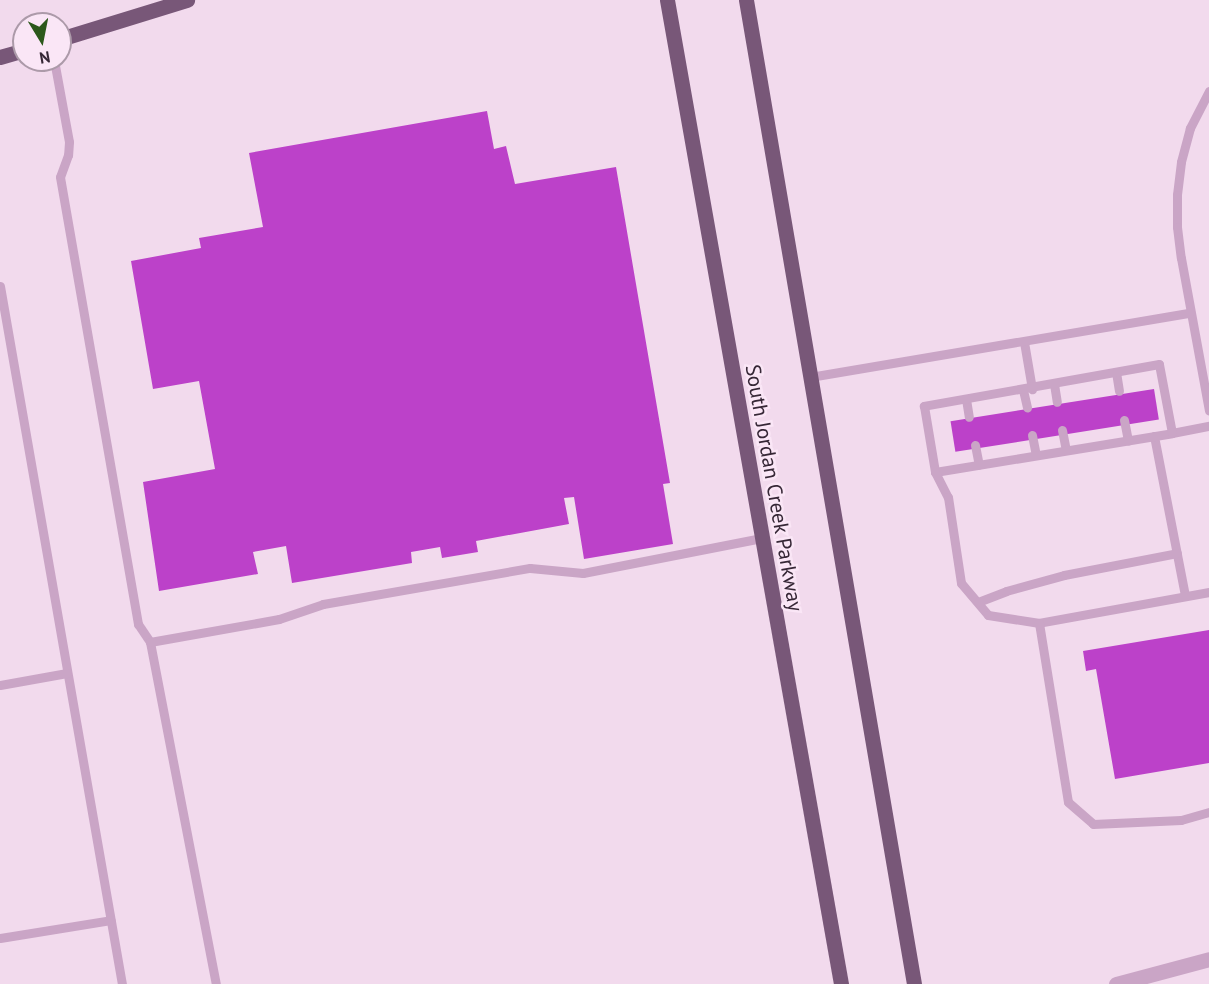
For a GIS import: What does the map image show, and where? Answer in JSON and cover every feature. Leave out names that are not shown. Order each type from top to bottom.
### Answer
[{"type":"main road","points":[[72,35],[187,0]]},
{"type":"main road","name":"South Jordan Creek Parkway","points":[[667,0],[841,984]]},
{"type":"main road","points":[[746,0],[914,984]]},
{"type":"street","points":[[1116,984],[1209,959]]},
{"type":"lane","points":[[56,72],[69,142],[68,155],[60,177],[138,624],[150,642],[216,984]]},
{"type":"lane","points":[[1209,91],[1190,128],[1181,162],[1177,195],[1177,227],[1190,313],[1209,410]]},
{"type":"lane","points":[[0,286],[122,984]]},
{"type":"lane","points":[[810,377],[1190,313]]},
{"type":"lane","points":[[1024,342],[1028,389],[1027,408]]},
{"type":"lane","points":[[1172,433],[1159,364],[924,406],[935,472],[948,497],[961,583],[988,615],[1039,623],[1209,592]]},
{"type":"lane","points":[[1116,372],[1119,391]]},
{"type":"lane","points":[[1054,384],[1058,402]]},
{"type":"lane","points":[[966,399],[969,417]]},
{"type":"lane","points":[[1124,420],[1128,441]]},
{"type":"lane","points":[[935,472],[1209,426]]},
{"type":"lane","points":[[1062,430],[1066,450]]},
{"type":"lane","points":[[1032,435],[1036,455]]},
{"type":"lane","points":[[1154,436],[1185,596]]},
{"type":"lane","points":[[975,445],[979,465]]},
{"type":"lane","points":[[150,642],[279,619],[323,604],[530,568],[583,573],[762,538]]},
{"type":"lane","points":[[978,602],[1006,591],[1064,575],[1177,553]]},
{"type":"lane","points":[[1039,623],[1068,802],[1092,824],[1180,820],[1209,812]]},
{"type":"lane","points":[[0,685],[67,673]]},
{"type":"lane","points":[[0,938],[111,920]]},
{"type":"building","points":[[487,111],[494,149],[506,146],[515,184],[616,167],[670,483],[663,484],[673,544],[584,559],[574,497],[564,498],[569,524],[476,541],[478,552],[442,558],[440,547],[411,552],[412,563],[292,583],[286,546],[253,552],[258,574],[159,591],[143,482],[215,469],[199,381],[153,389],[131,261],[201,248],[199,238],[263,227],[249,153]]},
{"type":"building","points":[[1154,389],[1159,420],[955,452],[951,421]]},
{"type":"building","points":[[1209,630],[1209,763],[1115,779],[1096,669],[1086,671],[1083,651]]}]
